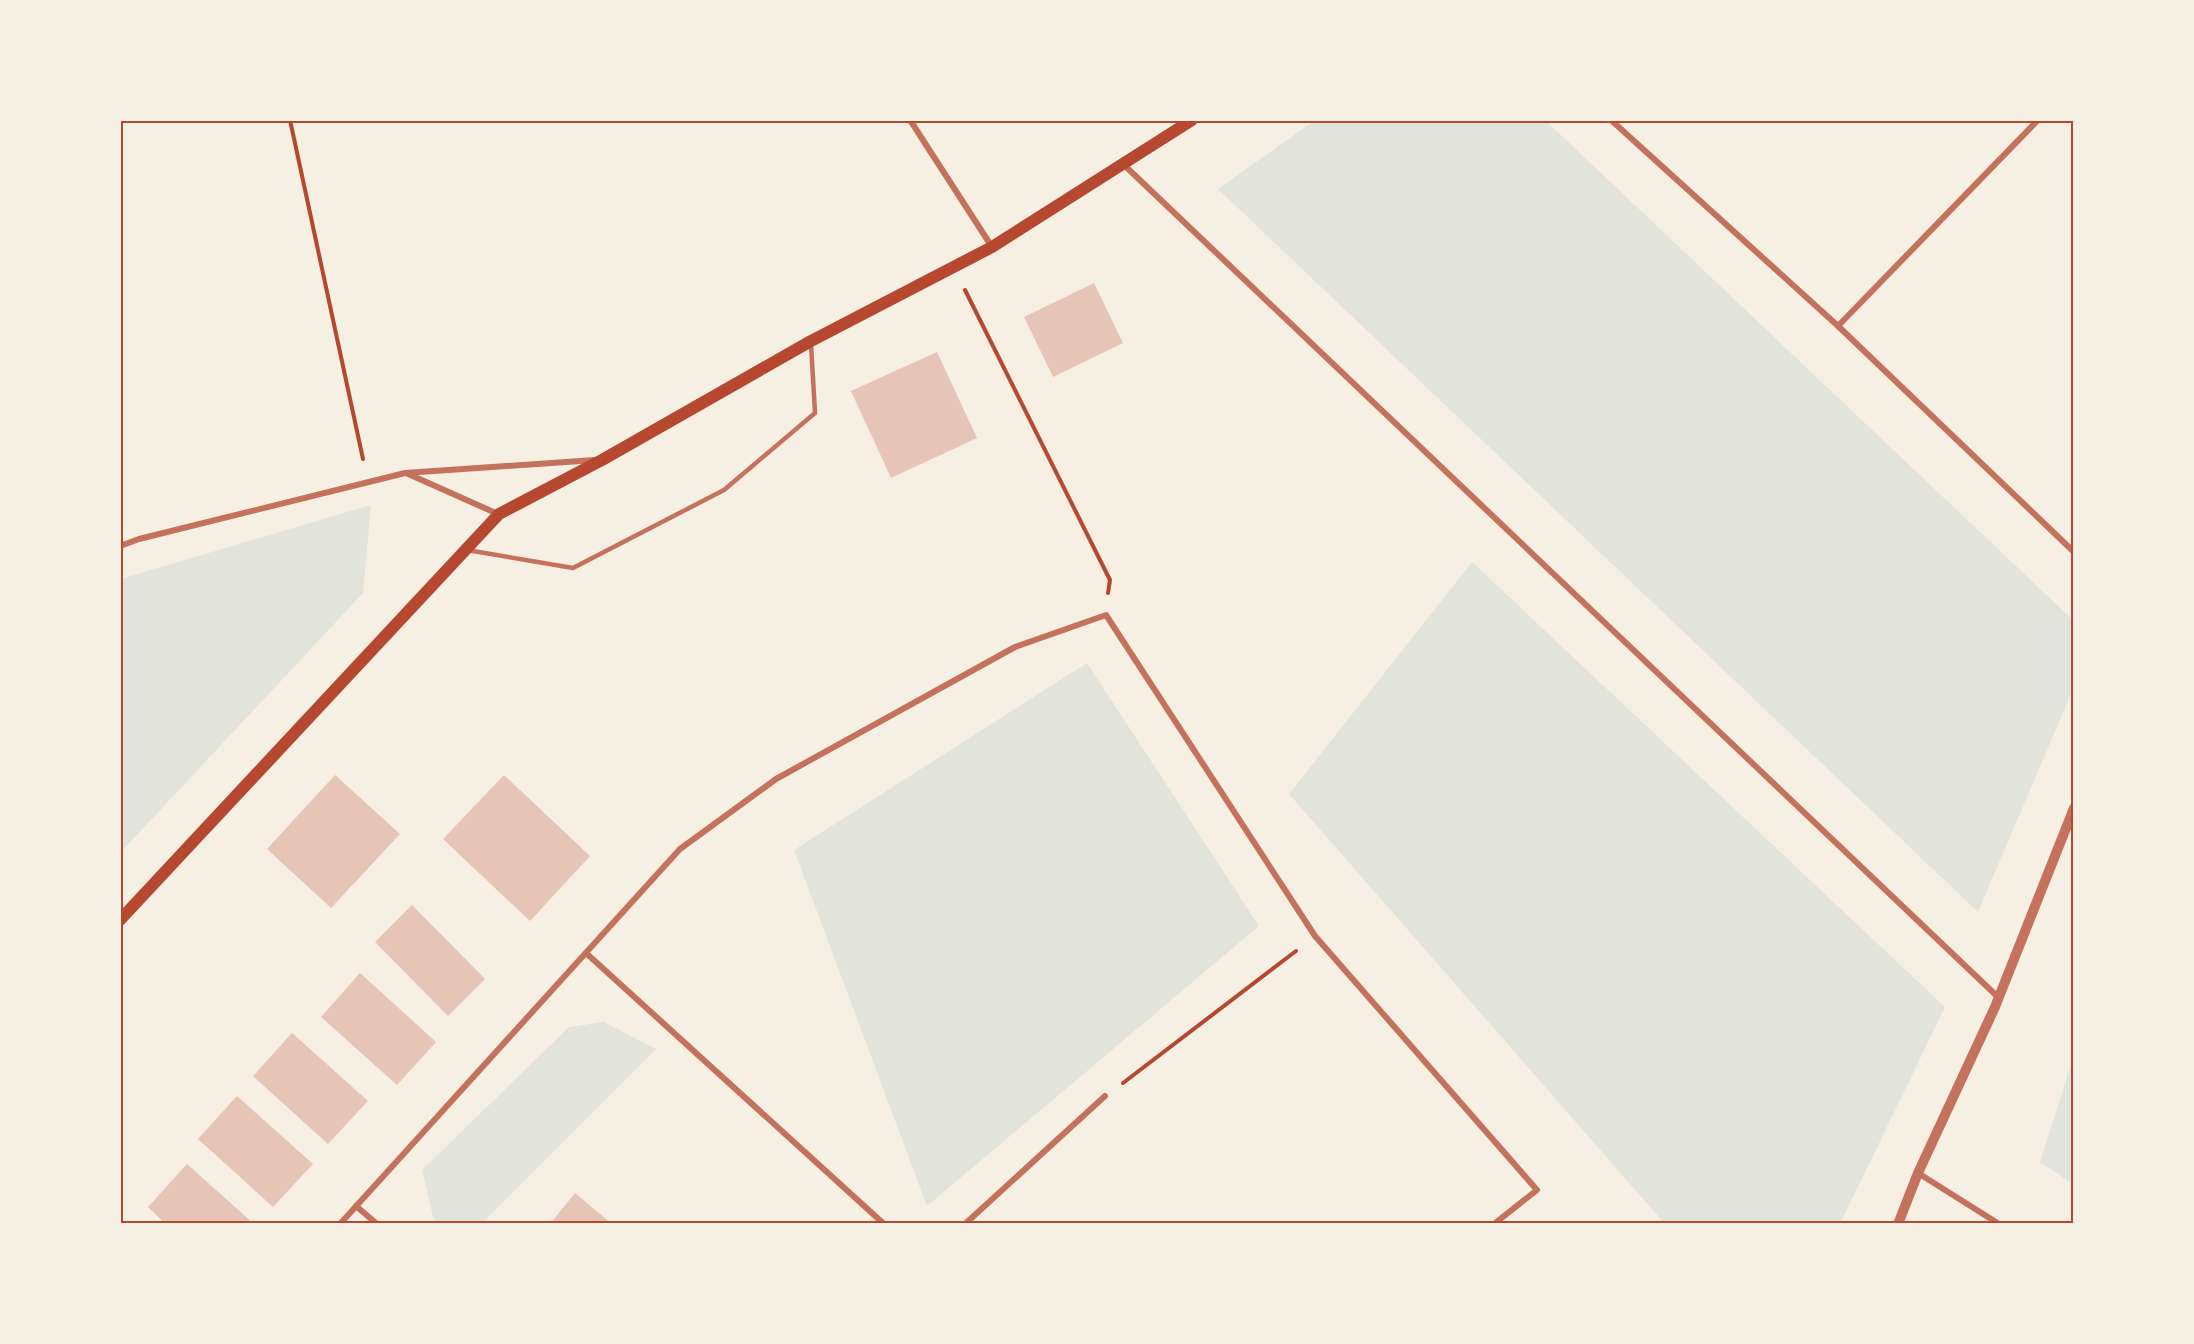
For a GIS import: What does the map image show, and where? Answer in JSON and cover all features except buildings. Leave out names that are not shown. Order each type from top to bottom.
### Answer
[{"type":"main road","points":[[120,920],[499,514],[602,459],[811,341],[992,247],[1192,120]]},
{"type":"street","points":[[910,120],[992,247]]},
{"type":"street","points":[[1611,120],[1838,326],[2074,552]]},
{"type":"street","points":[[1838,326],[2038,120]]},
{"type":"street","points":[[1123,164],[1999,998]]},
{"type":"street","points":[[120,546],[139,539],[405,473],[602,459]]},
{"type":"street","points":[[405,473],[499,514]]},
{"type":"street","points":[[340,1224],[680,849],[776,779],[1015,647],[1106,615],[1315,936],[1537,1190],[1494,1224]]},
{"type":"street","points":[[1898,1224],[1918,1173],[1999,998],[2074,808]]},
{"type":"street","points":[[586,953],[884,1224]]},
{"type":"street","points":[[965,1224],[1105,1096]]},
{"type":"street","points":[[1918,1173],[1999,1224]]},
{"type":"street","points":[[356,1206],[377,1224]]},
{"type":"lane","points":[[466,550],[573,568],[724,490],[815,413],[811,341]]},
{"type":"path","points":[[290,120],[368,483]]},
{"type":"path","points":[[954,268],[1110,580],[1106,615]]},
{"type":"path","points":[[1105,1096],[1315,936]]},
{"type":"shaded area","points":[[1315,120],[1545,120],[2074,621],[2074,687],[1978,912],[1218,189]]},
{"type":"shaded area","points":[[371,505],[363,593],[120,853],[120,579]]},
{"type":"shaded area","points":[[1472,562],[1945,1007],[1840,1224],[1665,1224],[1289,794]]},
{"type":"shaded area","points":[[1087,663],[1259,926],[927,1206],[794,850]]},
{"type":"shaded area","points":[[604,1022],[656,1049],[481,1224],[439,1224],[433,1217],[422,1170],[569,1027]]},
{"type":"shaded area","points":[[2074,1056],[2074,1185],[2040,1162]]}]
